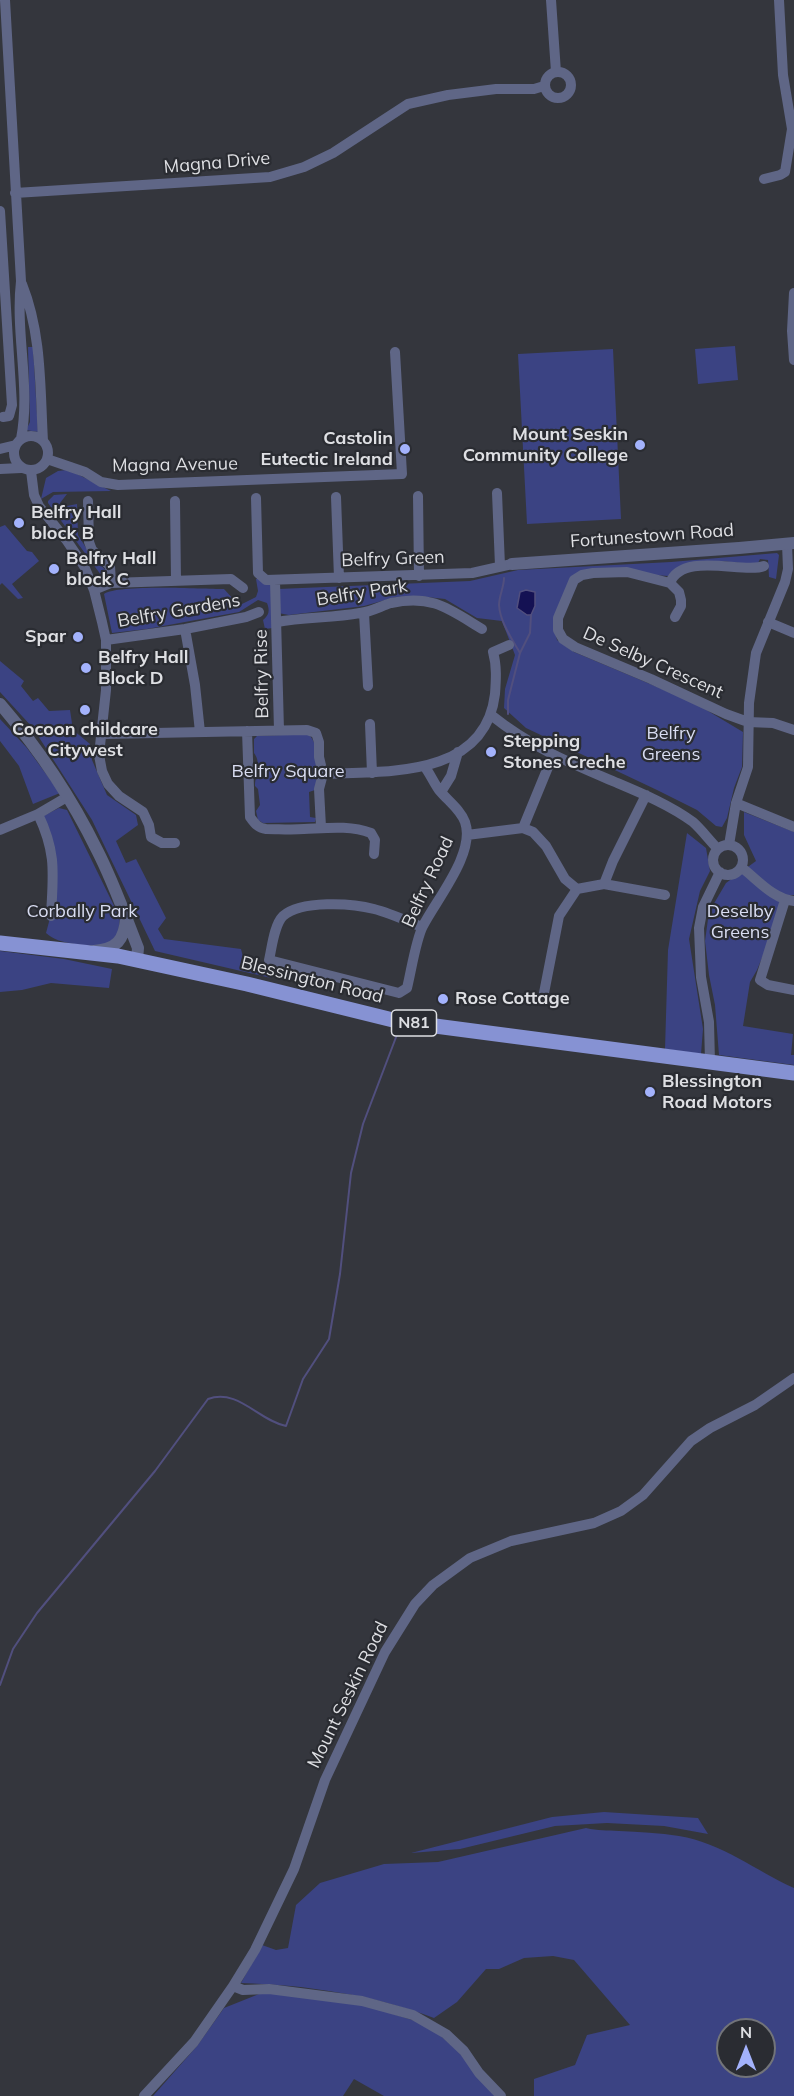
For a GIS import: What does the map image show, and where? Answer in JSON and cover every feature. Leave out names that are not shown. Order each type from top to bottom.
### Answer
[{"type":"main road","name":"Blessington Road","points":[[0,943],[137,960],[397,1021],[794,1073]]},
{"type":"street","points":[[5,0],[25,393],[18,442],[14,450],[15,460],[26,469],[39,506],[68,541],[84,566],[94,590],[106,640],[106,690],[99,755],[102,771],[108,784],[119,796],[143,812],[151,837],[162,843],[175,843]]},
{"type":"street","name":"Magna Drive","points":[[15,192],[270,177],[304,167],[333,153],[408,104],[448,95],[496,89],[534,89],[544,86],[548,94],[555,98],[564,97],[570,90],[570,81],[565,74],[556,72],[551,0]]},
{"type":"street","points":[[764,179],[785,172],[793,129],[783,75],[779,0]]},
{"type":"street","points":[[544,86],[546,78],[556,72]]},
{"type":"street","points":[[0,212],[3,319],[12,405],[9,416],[3,417]]},
{"type":"street","points":[[21,281],[27,296],[38,347],[43,441]]},
{"type":"street","points":[[794,292],[792,331],[794,360]]},
{"type":"street","name":"Magna Avenue","points":[[47,459],[85,472],[101,482],[118,485],[402,474],[395,352]]},
{"type":"street","points":[[0,449],[35,436],[43,441],[48,449],[47,459],[41,468],[0,469]]},
{"type":"street","points":[[498,493],[506,565]]},
{"type":"street","points":[[418,496],[419,576]]},
{"type":"street","points":[[336,497],[339,578]]},
{"type":"street","points":[[256,498],[258,573],[266,580],[275,581]]},
{"type":"street","points":[[88,501],[89,542],[92,550],[110,566],[111,583]]},
{"type":"street","points":[[175,501],[176,581]]},
{"type":"street","points":[[720,872],[713,861],[715,852],[724,847],[748,767],[750,747],[748,722],[756,653],[785,582],[790,544]]},
{"type":"street","name":"Fortunestown Road","points":[[506,565],[790,544]]},
{"type":"street","name":"Belfry Green","points":[[275,581],[472,573],[506,565]]},
{"type":"street","points":[[675,617],[681,606],[681,600],[679,592],[670,583],[679,572],[701,566],[729,565],[758,569],[764,566]]},
{"type":"street","name":"De Selby Crescent","points":[[670,583],[627,572],[582,575],[574,580],[558,618],[558,630],[563,639],[575,647],[748,722]]},
{"type":"street","points":[[94,590],[111,583],[231,579],[243,588]]},
{"type":"street","name":"Belfry Rise","points":[[275,581],[279,730]]},
{"type":"street","name":"Belfry Park","points":[[277,622],[364,613],[400,602],[432,602],[446,606],[482,629]]},
{"type":"street","name":"Belfry Gardens","points":[[106,640],[185,629],[246,617],[259,612]]},
{"type":"street","points":[[364,613],[368,686]]},
{"type":"street","points":[[768,622],[794,633]]},
{"type":"street","points":[[185,629],[195,685],[200,732]]},
{"type":"street","points":[[323,774],[372,773],[425,767],[465,748],[480,732],[491,715],[496,664],[493,652],[509,645]]},
{"type":"street","points":[[0,704],[34,746],[68,797],[98,852],[138,948],[137,960]]},
{"type":"street","points":[[491,715],[521,738],[553,755],[646,795],[694,823],[724,847],[738,849],[742,857],[741,867],[734,873],[720,872]]},
{"type":"street","points":[[748,722],[773,723],[794,730]]},
{"type":"street","points":[[370,724],[372,773]]},
{"type":"street","points":[[103,734],[279,730],[307,730],[316,733],[323,774],[318,789],[321,827]]},
{"type":"street","points":[[247,731],[250,817],[254,824],[266,829],[321,827],[361,829],[371,833],[375,840],[374,854]]},
{"type":"street","points":[[441,792],[451,776],[458,752]]},
{"type":"street","points":[[523,828],[553,755]]},
{"type":"street","name":"Belfry Road","points":[[422,927],[374,909],[316,905],[295,908],[282,917],[269,960],[399,993],[407,988],[422,927],[452,877],[467,835],[466,824],[461,812],[441,792],[425,767]]},
{"type":"street","points":[[604,884],[646,795]]},
{"type":"street","points":[[0,830],[38,814],[68,797]]},
{"type":"street","points":[[736,803],[794,826]]},
{"type":"street","points":[[38,814],[52,849],[54,868],[51,916]]},
{"type":"street","points":[[467,835],[523,828],[533,832],[546,846],[565,879],[577,889]]},
{"type":"street","points":[[741,867],[774,895],[790,901],[760,980],[768,985],[794,990]]},
{"type":"street","points":[[710,1062],[709,1022],[701,977],[699,928],[703,907],[720,872]]},
{"type":"street","points":[[543,998],[559,916],[577,889],[604,884],[665,895]]},
{"type":"street","points":[[81,952],[100,950],[117,944],[124,933],[126,918]]},
{"type":"street","name":"Mount Seskin Road","points":[[144,2096],[194,2042],[255,1950],[290,1878],[325,1780],[384,1652],[415,1604],[433,1585],[470,1558],[511,1541],[594,1523],[621,1511],[643,1495],[691,1441],[710,1428],[755,1405],[794,1378]]},
{"type":"street","points":[[233,1986],[243,1990],[269,1989],[362,2001],[413,2015],[446,2034],[464,2051],[501,2096]]},
{"type":"green space","points":[[735,346],[738,380],[698,384],[695,349]]},
{"type":"green space","points":[[28,347],[33,347],[38,432],[26,430],[30,422]]},
{"type":"green space","points":[[613,349],[621,519],[527,524],[518,354]]},
{"type":"green space","points":[[66,470],[111,491],[53,492],[41,499],[46,478],[58,471]]},
{"type":"green space","points":[[67,494],[60,503],[62,507],[77,504],[78,535],[93,559],[107,571],[101,575],[48,503],[54,495]]},
{"type":"green space","points":[[5,525],[27,551],[32,552],[39,561],[12,584],[23,598],[18,599],[2,583],[0,585],[0,527]]},
{"type":"green space","name":"Belfry Greens","points":[[777,553],[779,555],[776,579],[769,577],[768,560],[760,559],[757,565],[722,561],[687,565],[668,576],[586,570],[553,623],[557,640],[574,652],[693,702],[743,732],[742,767],[727,818],[722,827],[716,826],[697,810],[526,728],[504,708],[505,689],[515,655],[502,621],[477,618],[445,599],[418,596],[396,597],[364,606],[289,615],[278,613],[273,628],[265,629],[263,620],[267,616],[268,606],[267,603],[258,600],[239,612],[112,633],[104,594],[142,588],[224,589],[235,601],[242,604],[256,597],[258,591],[256,579],[261,579],[278,589],[470,581],[518,570],[671,562]]},
{"type":"green space","points":[[0,661],[24,681],[21,686],[33,701],[38,698],[49,711],[70,710],[73,730],[90,744],[92,760],[107,795],[136,815],[138,825],[116,841],[126,863],[136,859],[166,918],[158,929],[164,939],[241,949],[244,961],[254,965],[259,963],[273,967],[271,978],[155,951],[92,820],[33,728],[0,692]]},
{"type":"green space","points":[[0,719],[27,748],[60,793],[33,804],[19,766],[0,741]]},
{"type":"green space","name":"Belfry Square","points":[[308,734],[315,745],[318,760],[315,790],[309,792],[310,817],[316,818],[315,822],[263,823],[258,820],[256,811],[260,805],[258,789],[255,786],[258,761],[254,753],[254,739],[257,736]]},
{"type":"green space","name":"Corbally Park","points":[[59,808],[67,810],[120,918],[118,934],[107,946],[66,943],[46,933],[50,918],[52,869],[39,818]]},
{"type":"green space","name":"Deselby Greens","points":[[744,812],[794,832],[794,895],[788,895],[750,982],[743,1026],[793,1034],[791,1055],[794,1055],[794,1065],[719,1055],[715,1005],[705,941],[709,912],[726,883],[756,861],[744,835]]},
{"type":"green space","name":"Deselby Greens","points":[[687,833],[706,848],[710,871],[700,891],[689,939],[703,1029],[701,1054],[665,1049],[668,950]]},
{"type":"green space","points":[[0,951],[64,959],[112,969],[109,988],[51,983],[22,990],[0,992]]},
{"type":"green space","points":[[604,1812],[698,1818],[708,1834],[664,1826],[607,1823],[555,1826],[460,1849],[411,1853],[552,1817]]},
{"type":"green space","points":[[586,1828],[664,1834],[695,1840],[724,1851],[794,1888],[794,2096],[534,2096],[534,2079],[575,2065],[587,2035],[630,2025],[574,1960],[553,1956],[524,1958],[499,1969],[486,1969],[457,2002],[434,2018],[364,1997],[290,1986],[241,1983],[262,1945],[276,1950],[288,1948],[296,1905],[320,1883],[384,1864],[438,1862]]},
{"type":"green space","points":[[264,1992],[352,2001],[428,2025],[457,2050],[495,2096],[384,2096],[354,2079],[343,2096],[153,2096],[197,2046],[224,2008]]},
{"type":"shaded area","points":[[526,590],[535,592],[535,606],[531,615],[517,608],[520,592]]},
{"type":"waterway","points":[[504,578],[499,602],[500,611],[507,630],[520,653],[508,700],[508,714]]},
{"type":"waterway","points":[[520,653],[530,633],[531,615]]},
{"type":"waterway","points":[[0,1685],[13,1649],[37,1613],[155,1471],[208,1399],[219,1397],[239,1401],[276,1423],[286,1426],[303,1379],[329,1339],[340,1274],[351,1173],[363,1124],[398,1032]]},
{"type":"place","name":"Mount Seskin Community College","points":[[640,445]]},
{"type":"place","name":"Castolin Eutectic Ireland","points":[[405,449]]},
{"type":"place","name":"Belfry Hall block B","points":[[19,523]]},
{"type":"place","name":"Belfry Hall block C","points":[[54,569]]},
{"type":"place","name":"Spar","points":[[78,637]]},
{"type":"place","name":"Belfry Hall Block D","points":[[86,668]]},
{"type":"place","name":"Cocoon childcare Citywest","points":[[85,710]]},
{"type":"place","name":"Stepping Stones Creche","points":[[491,752]]},
{"type":"place","name":"Rose Cottage","points":[[443,999]]},
{"type":"place","name":"Blessington Road Motors","points":[[650,1092]]}]
